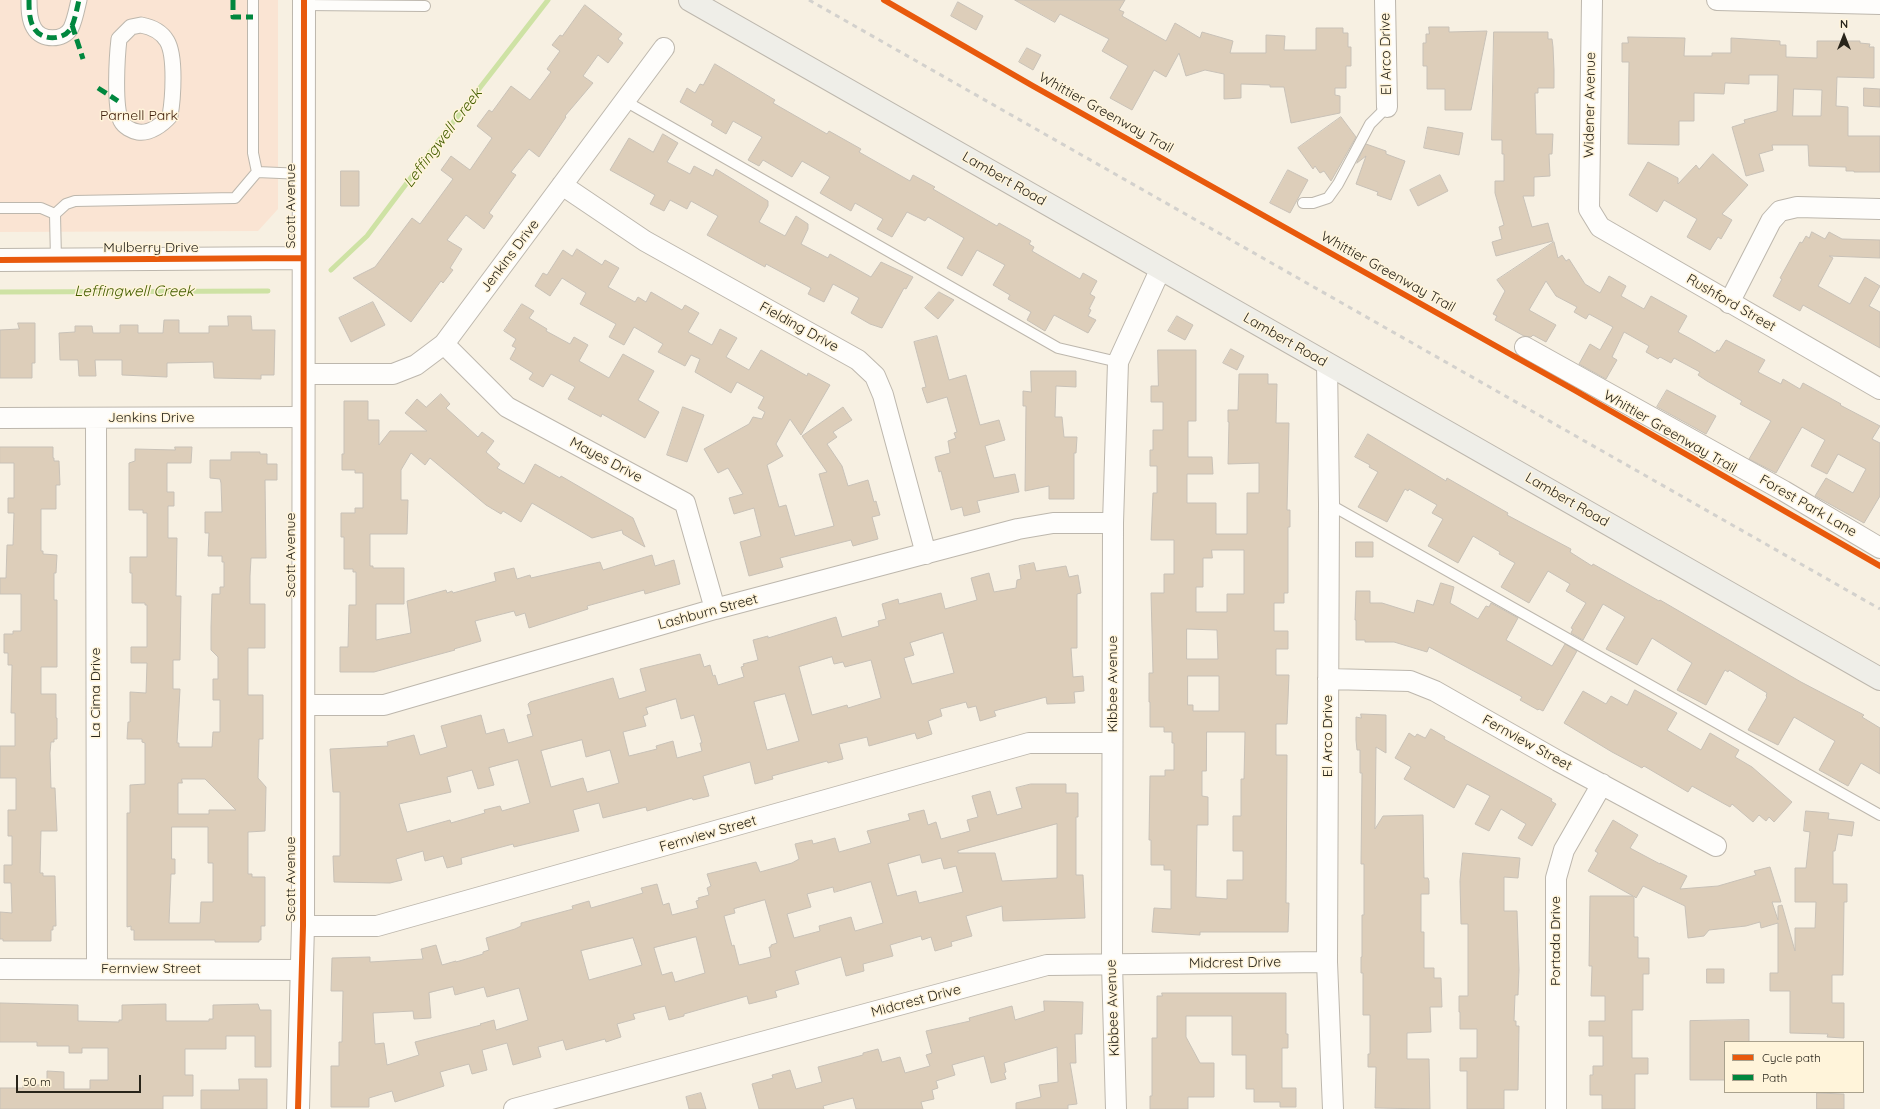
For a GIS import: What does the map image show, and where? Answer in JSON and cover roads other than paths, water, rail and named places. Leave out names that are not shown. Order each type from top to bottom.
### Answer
[{"type":"main road","name":"Lambert Road","points":[[690,0],[1880,679]]},
{"type":"street","points":[[29,0],[29,12],[34,28],[42,36],[54,38],[60,36],[71,28],[79,0]]},
{"type":"street","name":"El Arco Drive","points":[[1385,0],[1387,107]]},
{"type":"street","name":"Widener Avenue","points":[[1589,210],[1592,0]]},
{"type":"street","points":[[1717,0],[1880,4]]},
{"type":"street","name":"Scott Avenue","points":[[298,1109],[303,926],[304,3]]},
{"type":"street","points":[[141,25],[152,27],[161,33],[168,41],[171,51],[172,106],[170,116],[164,123],[155,128],[141,132],[131,130],[121,122],[118,106],[118,68],[119,39],[125,31],[131,27],[141,25]]},
{"type":"street","name":"Jenkins Drive","points":[[304,374],[393,374],[416,365],[444,344],[664,48]]},
{"type":"street","name":"Fielding Drive","points":[[562,185],[645,242],[858,360],[875,376],[883,395],[926,554]]},
{"type":"street","points":[[1729,303],[1771,221],[1780,211],[1797,207],[1880,209]]},
{"type":"street","name":"Rushford Street","points":[[1589,210],[1600,227],[1880,389]]},
{"type":"street","name":"Mulberry Drive","points":[[0,260],[303,258]]},
{"type":"street","name":"Kibbee Avenue","points":[[1116,1109],[1112,964],[1112,742],[1113,523],[1118,362],[1160,268]]},
{"type":"street","name":"Mayes Drive","points":[[444,344],[507,407],[685,503],[715,610]]},
{"type":"street","name":"Forest Park Lane","points":[[1525,347],[1784,491],[1880,548]]},
{"type":"street","name":"El Arco Drive","points":[[1327,363],[1329,504],[1327,962],[1333,1109]]},
{"type":"street","name":"Jenkins Drive","points":[[0,418],[303,417]]},
{"type":"street","name":"La Cima Drive","points":[[96,418],[97,968]]},
{"type":"street","name":"Lashburn Street","points":[[303,705],[384,705],[715,610],[1018,529],[1053,523],[1113,523]]},
{"type":"street","name":"Fernview Street","points":[[1328,679],[1410,681],[1435,691],[1558,761],[1716,846]]},
{"type":"street","name":"Fernview Street","points":[[303,926],[377,926],[1029,743],[1112,742]]},
{"type":"street","name":"Portada Drive","points":[[1556,1109],[1556,878],[1564,850],[1602,784]]},
{"type":"street","name":"Midcrest Drive","points":[[514,1109],[1047,965],[1327,962]]},
{"type":"street","name":"Fernview Street","points":[[0,969],[97,968],[301,970]]},
{"type":"lane","points":[[56,260],[55,214],[66,204],[75,201],[235,198],[256,172],[253,153],[253,0]]},
{"type":"lane","points":[[304,3],[425,6]]},
{"type":"lane","points":[[625,101],[1058,348],[1118,362]]},
{"type":"lane","points":[[1303,203],[1313,203],[1328,198],[1338,184],[1370,124],[1387,107]]},
{"type":"lane","points":[[256,172],[303,174]]},
{"type":"lane","points":[[0,208],[41,208],[55,214]]},
{"type":"lane","points":[[1329,504],[1880,815]]},
{"type":"waterway","name":"Leffingwell Creek","points":[[331,270],[367,236],[548,0]]},
{"type":"waterway","name":"Leffingwell Creek","points":[[0,292],[268,291]]},
{"type":"railway","points":[[809,0],[1880,609]]},
{"type":"park label","name":"Parnell Park","points":[[139,116]]}]
